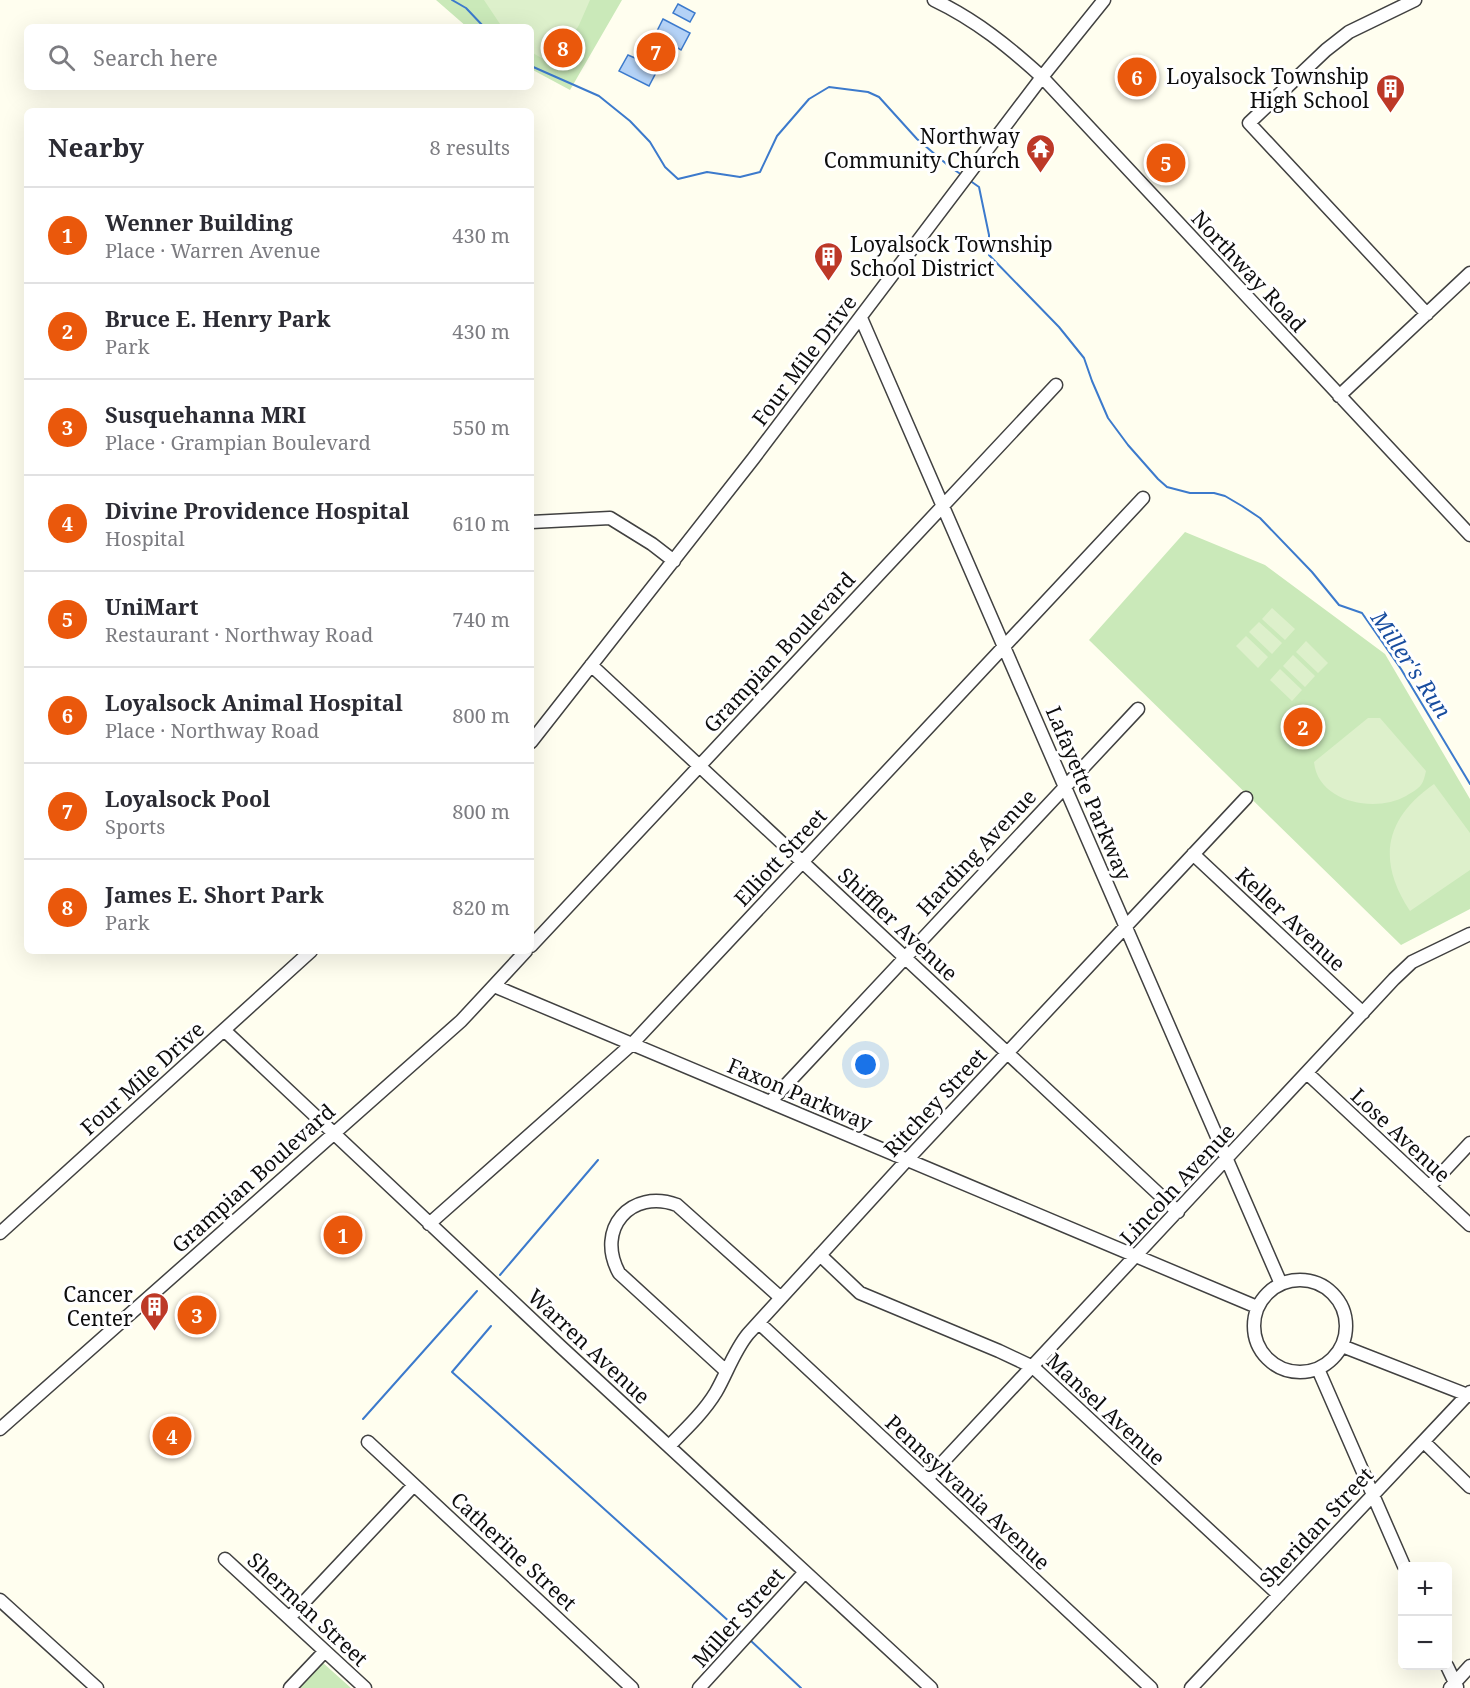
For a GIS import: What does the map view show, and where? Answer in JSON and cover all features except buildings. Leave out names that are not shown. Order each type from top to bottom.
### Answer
[{"type":"street","name":"Northway Road","points":[[934,0],[956,10],[983,27],[1042,77],[1470,535]]},
{"type":"street","name":"Four Mile Drive","points":[[534,736],[674,561],[1042,77],[1104,0]]},
{"type":"street","points":[[1416,0],[1349,32],[1326,50],[1249,123],[1427,314]]},
{"type":"street","points":[[1339,396],[1470,273]]},
{"type":"street","name":"Lafayette Parkway","points":[[861,318],[1281,1284]]},
{"type":"street","name":"Grampian Boulevard","points":[[534,943],[1056,385]]},
{"type":"street","name":"Elliott Street","points":[[429,1224],[632,1044],[1143,498]]},
{"type":"street","points":[[534,522],[610,518],[652,544],[674,561]]},
{"type":"street","name":"Shiffler Avenue","points":[[591,665],[1178,1212]]},
{"type":"street","name":"Harding Avenue","points":[[770,1102],[1138,709]]},
{"type":"street","name":"Ritchey Street","points":[[669,1446],[707,1405],[743,1341],[759,1323],[907,1160],[1246,798]]},
{"type":"street","name":"Keller Avenue","points":[[1193,854],[1364,1013]]},
{"type":"street","name":"Lincoln Avenue","points":[[927,1479],[1412,962],[1470,934]]},
{"type":"street","name":"Four Mile Drive","points":[[0,1233],[307,954]]},
{"type":"street","name":"Grampian Boulevard","points":[[0,1429],[464,1018],[523,954]]},
{"type":"street","name":"Faxon Parkway","points":[[494,986],[1257,1307]]},
{"type":"street","name":"Warren Avenue","points":[[224,1030],[429,1224],[931,1688]]},
{"type":"street","name":"Lose Avenue","points":[[1307,1073],[1470,1225]]},
{"type":"street","points":[[1429,1187],[1470,1143]]},
{"type":"street","points":[[726,1371],[619,1273],[610,1245],[620,1218],[631,1208],[645,1202],[656,1200],[677,1205],[782,1298]]},
{"type":"street","name":"Mansel Avenue","points":[[820,1255],[860,1293],[1033,1367],[1279,1595]]},
{"type":"street","points":[[1299,1280],[1317,1284],[1332,1294],[1343,1310],[1346,1328],[1342,1346],[1334,1357],[1318,1369],[1307,1372],[1289,1371],[1272,1364],[1264,1356],[1254,1336],[1254,1318],[1257,1307],[1264,1296],[1281,1284],[1299,1280]]},
{"type":"street","name":"Pennsylvania Avenue","points":[[759,1323],[1151,1688]]},
{"type":"street","points":[[1342,1346],[1469,1394]]},
{"type":"street","points":[[1318,1369],[1402,1562]]},
{"type":"street","name":"Sheridan Street","points":[[1191,1688],[1469,1394]]},
{"type":"street","name":"Catherine Street","points":[[368,1442],[632,1688]]},
{"type":"street","points":[[1424,1442],[1470,1487]]},
{"type":"street","points":[[289,1618],[414,1485]]},
{"type":"street","name":"Sherman Street","points":[[225,1559],[365,1688]]},
{"type":"street","name":"Miller Street","points":[[699,1688],[805,1572]]},
{"type":"street","points":[[0,1600],[97,1688]]},
{"type":"street","points":[[290,1688],[325,1651]]},
{"type":"street","points":[[1454,1686],[1470,1666]]},
{"type":"street","points":[[1449,1670],[1454,1686]]},
{"type":"green space","points":[[436,0],[622,0],[570,90],[534,71],[534,24],[464,24]]},
{"type":"green space","points":[[484,0],[590,0],[579,25],[556,62],[545,60],[534,54],[534,24],[500,24]]},
{"type":"green space","points":[[1185,532],[1265,565],[1385,654],[1470,799],[1470,909],[1401,945],[1089,640]]},
{"type":"green space","points":[[1272,608],[1295,629],[1285,640],[1262,619]]},
{"type":"green space","points":[[1259,622],[1282,643],[1272,654],[1249,632]]},
{"type":"green space","points":[[1246,636],[1268,657],[1258,668],[1236,646]]},
{"type":"green space","points":[[1306,641],[1328,663],[1318,673],[1296,652]]},
{"type":"green space","points":[[1293,655],[1315,676],[1305,687],[1283,666]]},
{"type":"green space","points":[[1280,669],[1302,690],[1292,701],[1270,680]]},
{"type":"green space","points":[[1368,718],[1380,718],[1426,771],[1420,786],[1394,801],[1365,804],[1350,801],[1326,787],[1318,776],[1314,762]]},
{"type":"green space","points":[[1434,784],[1470,833],[1470,870],[1410,911],[1393,875],[1390,858],[1391,842],[1396,826],[1405,812],[1417,797]]},
{"type":"green space","points":[[322,1662],[351,1688],[299,1688]]},
{"type":"water","points":[[678,4],[695,13],[690,22],[673,13]]},
{"type":"water","points":[[663,19],[690,33],[681,50],[671,44],[649,86],[619,71],[628,55],[642,61]]},
{"type":"waterway","name":"Miller's Run","points":[[452,0],[466,8],[481,24]]},
{"type":"waterway","name":"Miller's Run","points":[[534,67],[599,96],[630,121],[650,142],[665,167],[678,179],[707,172],[740,177],[760,172],[777,136],[809,99],[829,87],[868,92],[879,97],[917,139],[962,175]]},
{"type":"waterway","name":"Miller's Run","points":[[969,180],[979,187],[989,235],[989,255],[1059,327],[1084,358],[1108,418],[1128,445],[1167,487],[1190,493],[1214,493],[1225,496],[1260,518],[1312,572],[1339,605],[1362,613],[1401,669],[1470,784]]},
{"type":"waterway","points":[[500,1275],[598,1160]]},
{"type":"waterway","points":[[363,1419],[477,1291]]},
{"type":"waterway","points":[[491,1326],[452,1372],[742,1633]]},
{"type":"waterway","points":[[750,1640],[801,1688]]},
{"type":"place","name":"James E. Short Park","points":[[563,48]]},
{"type":"place","name":"Loyalsock Pool","points":[[656,52]]},
{"type":"place","name":"Loyalsock Animal Hospital","points":[[1137,77]]},
{"type":"place","name":"Loyalsock Township High School","points":[[1390,114]]},
{"type":"place","name":"UniMart","points":[[1166,163]]},
{"type":"place","name":"Northway Community Church","points":[[1041,174]]},
{"type":"place","name":"Loyalsock Township School District","points":[[829,282]]},
{"type":"place","name":"Bruce E. Henry Park","points":[[1303,727]]},
{"type":"place","name":"Wenner Building","points":[[343,1235]]},
{"type":"place","name":"Susquehanna MRI","points":[[197,1315]]},
{"type":"place","name":"Cancer Center","points":[[154,1332]]},
{"type":"place","name":"Divine Providence Hospital","points":[[172,1436]]}]
